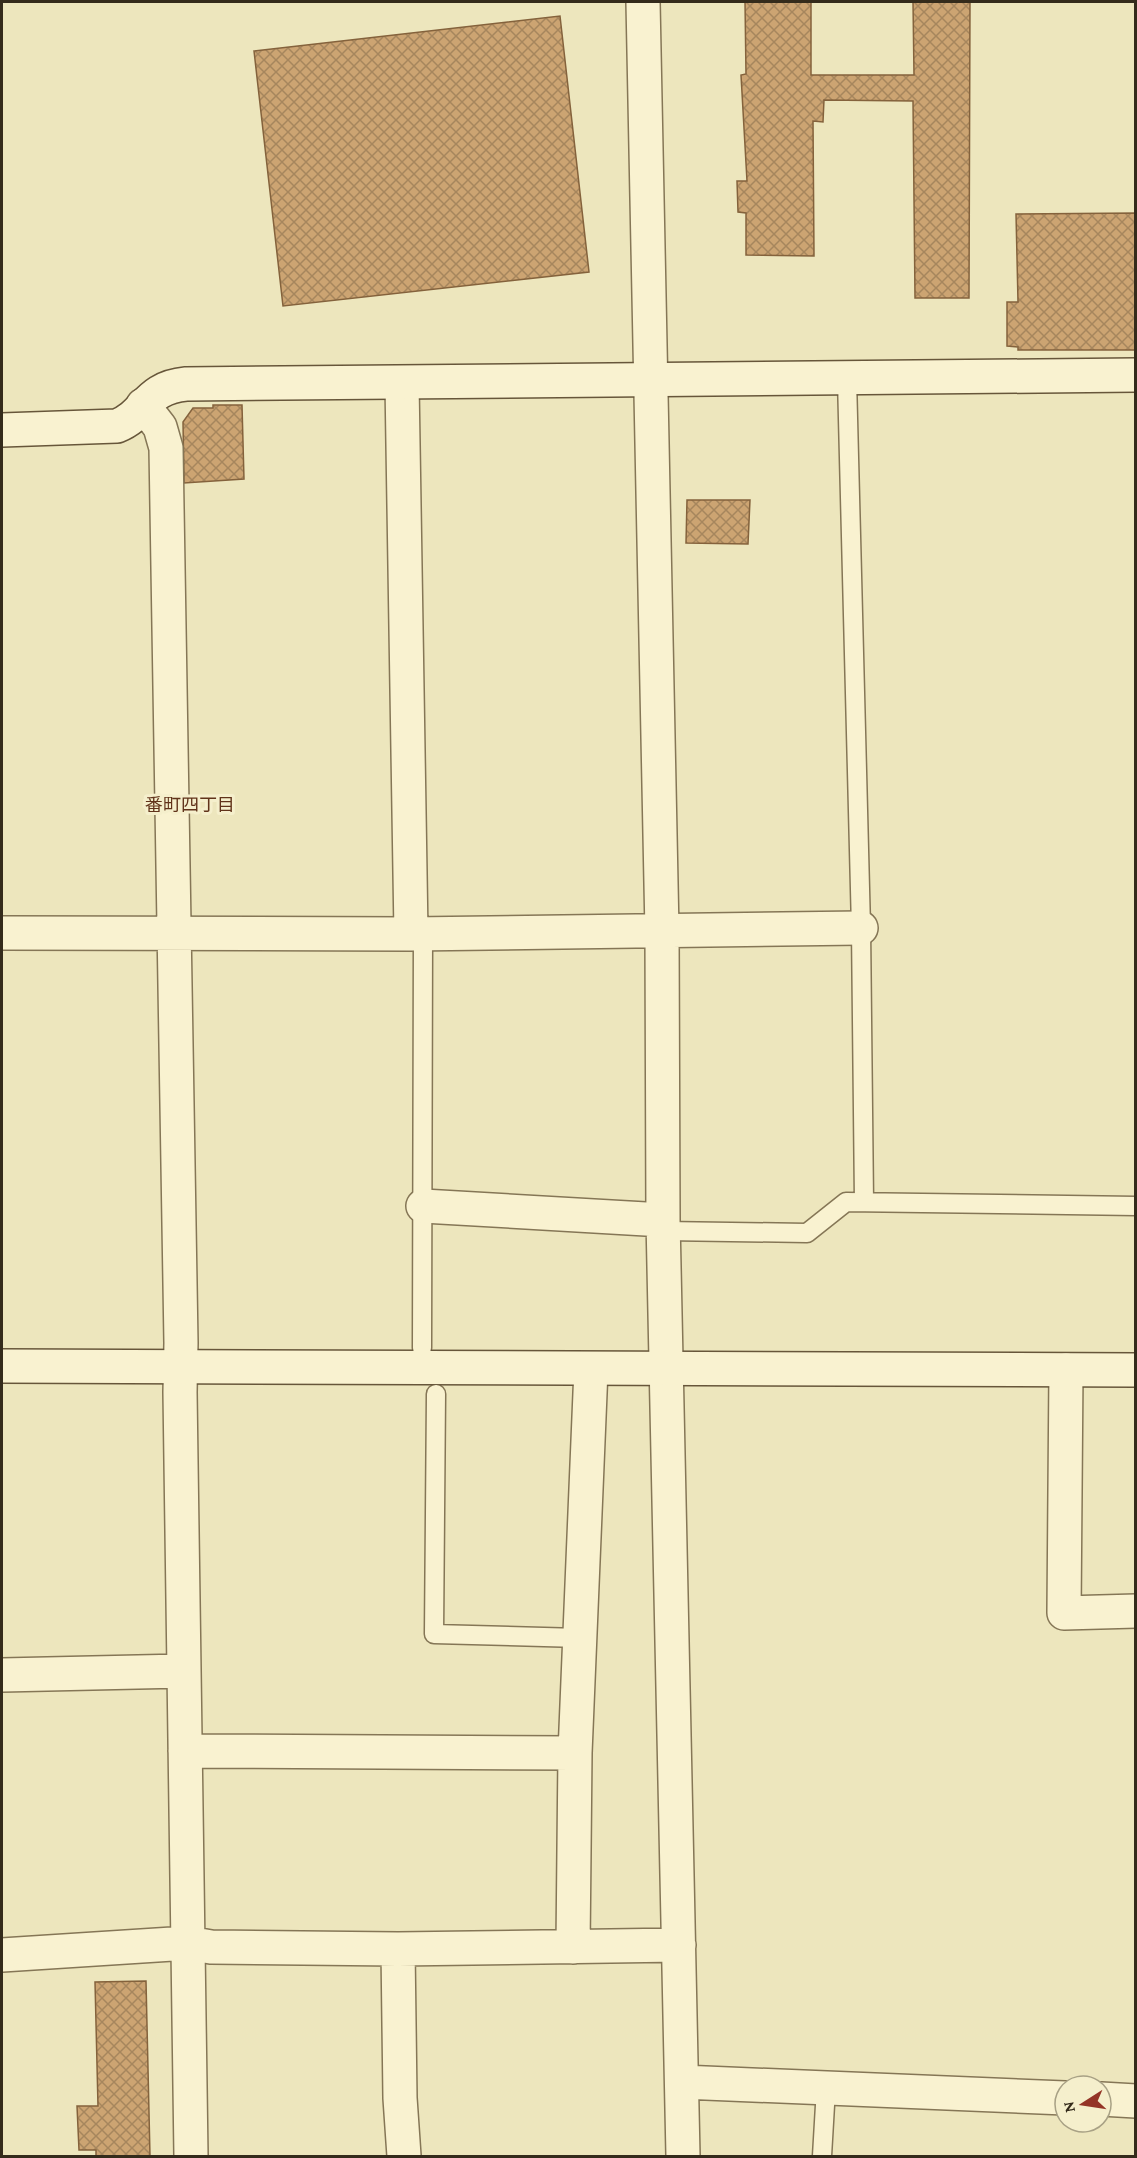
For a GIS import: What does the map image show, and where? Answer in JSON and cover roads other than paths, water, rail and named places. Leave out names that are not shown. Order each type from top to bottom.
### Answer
[{"type":"street","points":[[643,2],[662,932],[663,1226],[683,2157]]},
{"type":"street","points":[[2,430],[117,426],[126,422],[159,391],[171,386],[186,384],[1136,375]]},
{"type":"street","points":[[402,383],[417,933]]},
{"type":"street","points":[[143,405],[160,427],[166,448],[181,1343],[179,1367],[191,2157]]},
{"type":"street","points":[[2,933],[662,932],[861,928]]},
{"type":"street","points":[[423,1206],[663,1226]]},
{"type":"street","points":[[2,1366],[1136,1371]]},
{"type":"street","points":[[573,1947],[575,1753],[591,1369]]},
{"type":"street","points":[[1066,1370],[1064,1613],[1136,1611]]},
{"type":"street","points":[[2,1675],[183,1671]]},
{"type":"street","points":[[185,1751],[575,1753]]},
{"type":"street","points":[[2,1955],[188,1943],[211,1947],[398,1948],[679,1945]]},
{"type":"street","points":[[398,1948],[400,2098],[404,2157]]},
{"type":"street","points":[[682,2082],[1053,2097]]},
{"type":"street","points":[[1113,2100],[1136,2101]]},
{"type":"lane","points":[[847,378],[861,928],[864,1202]]},
{"type":"lane","points":[[417,933],[423,1206],[422,1348]]},
{"type":"lane","points":[[663,1226],[807,1233],[846,1202],[1136,1206]]},
{"type":"lane","points":[[436,1394],[434,1634],[580,1638]]},
{"type":"lane","points":[[822,2157],[826,2088]]},
{"type":"district","name":"番町四丁目","points":[[190,805]]}]
